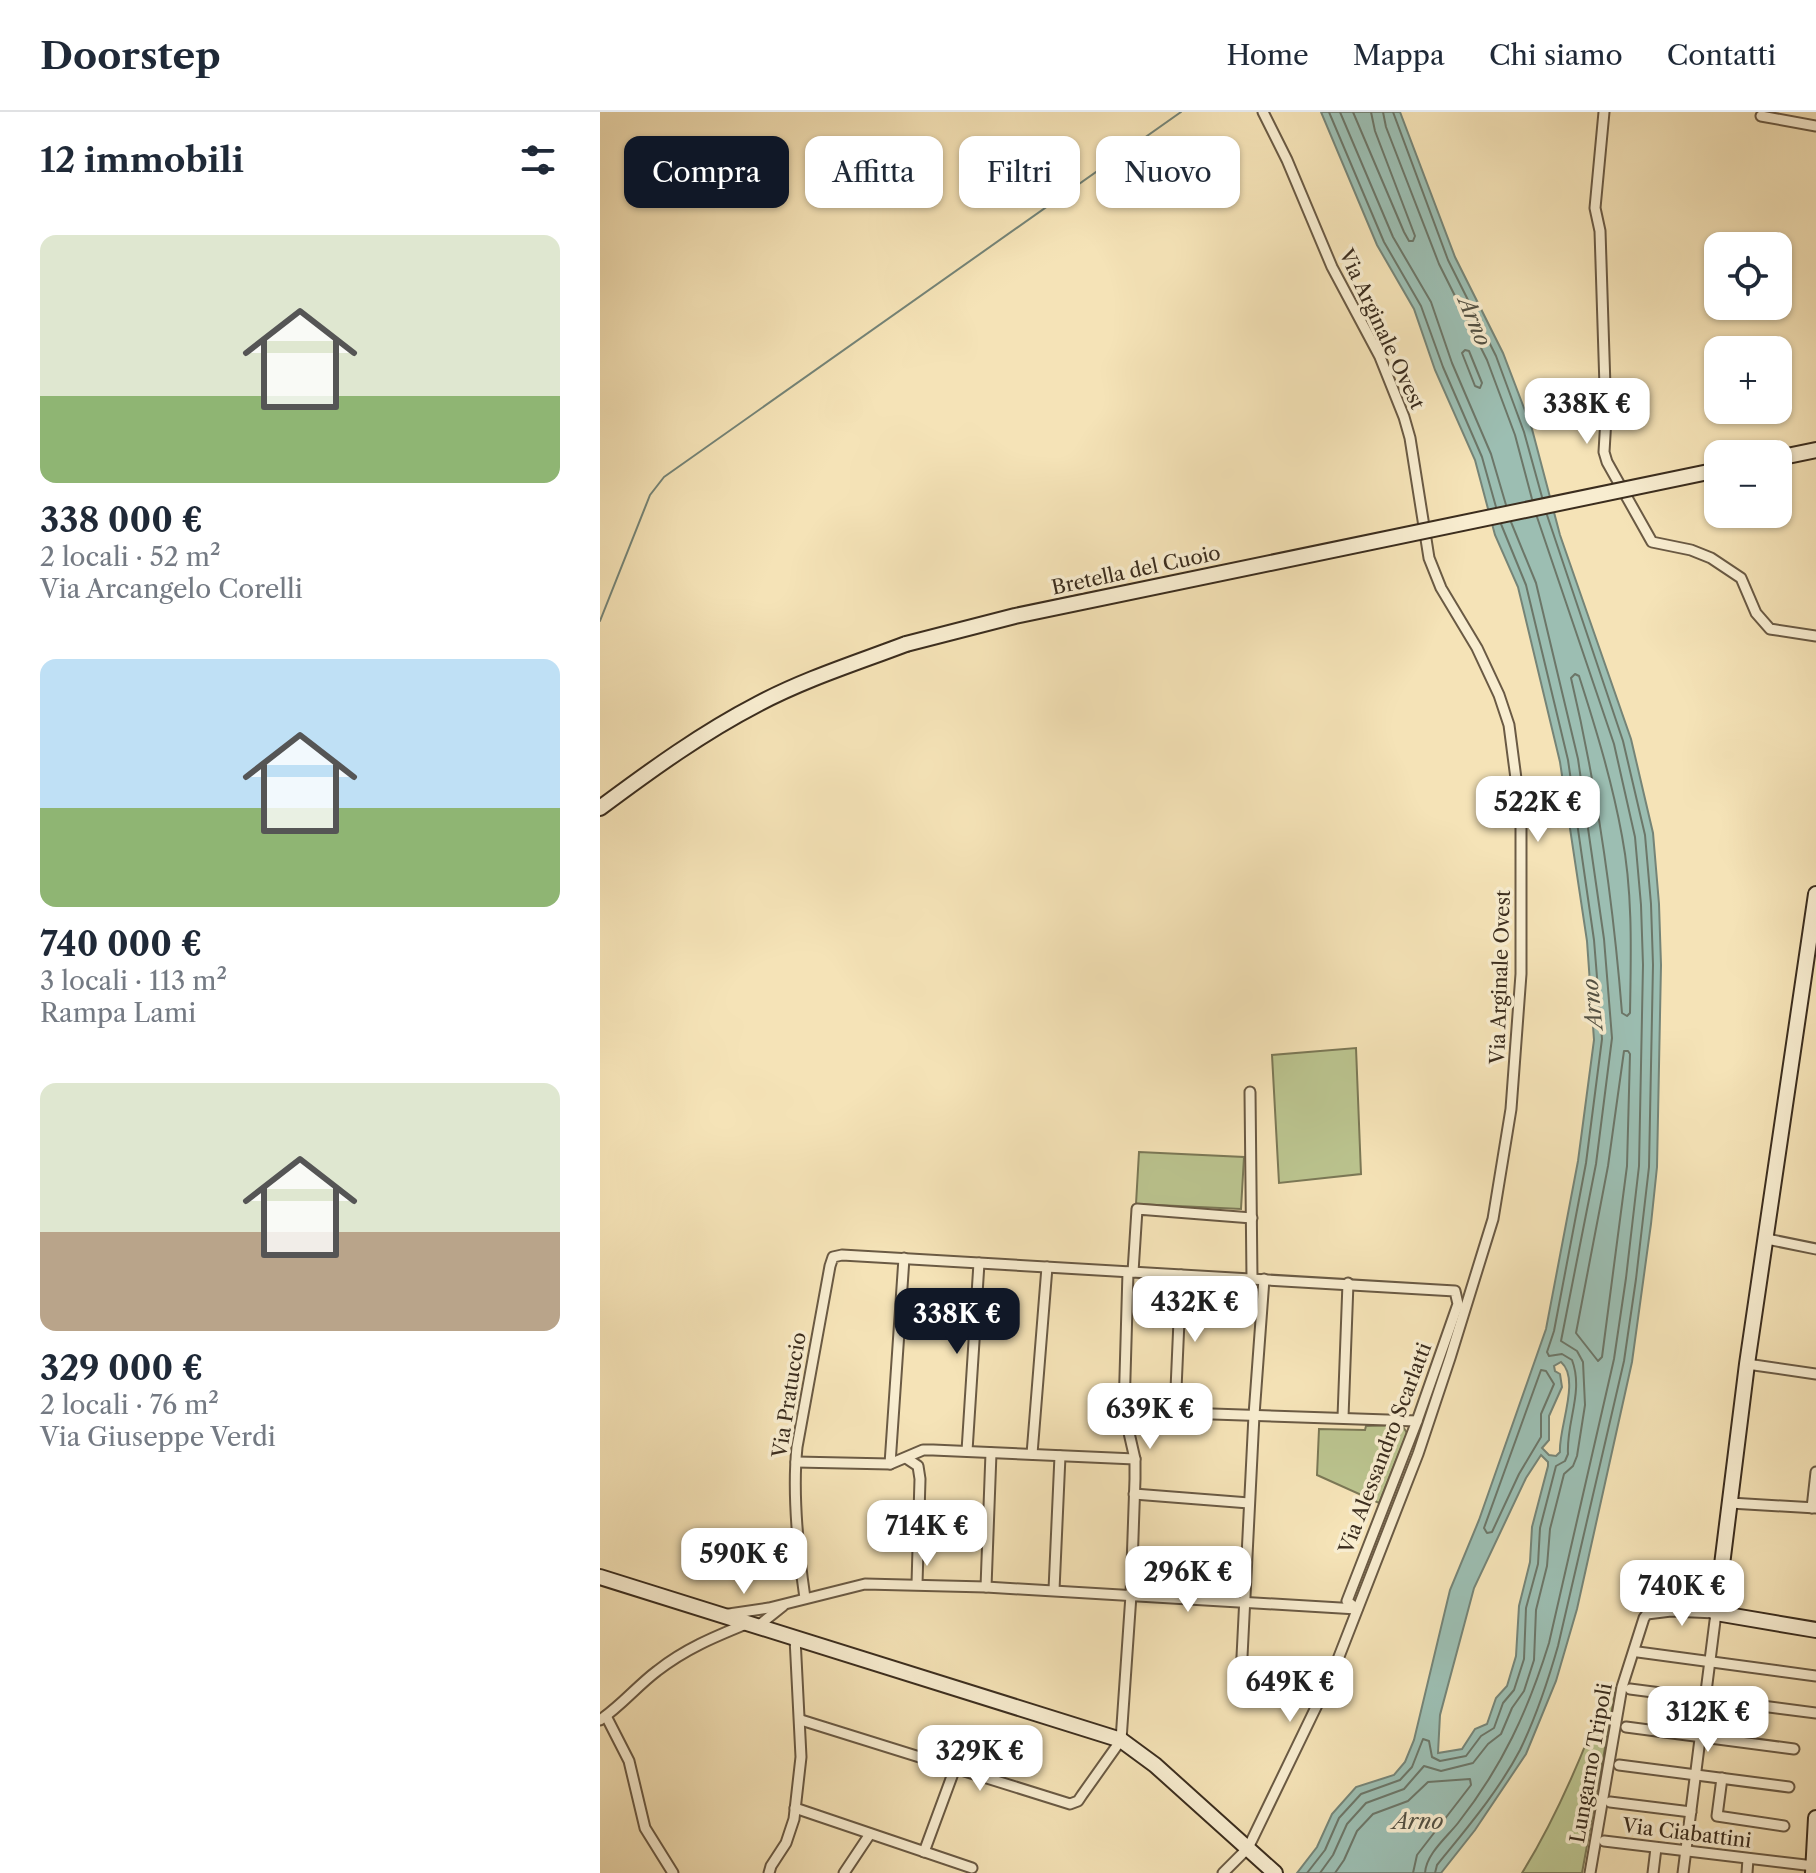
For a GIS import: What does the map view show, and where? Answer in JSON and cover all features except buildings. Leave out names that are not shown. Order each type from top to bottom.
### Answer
[{"type":"main road","points":[[1792,455],[1816,450]]},
{"type":"main road","name":"Bretella del Cuoio","points":[[600,808],[662,761],[759,704],[906,644],[1015,616],[1704,473]]},
{"type":"main road","points":[[1816,894],[1812,958],[1747,1364],[1716,1613],[1816,1630]]},
{"type":"main road","points":[[600,1577],[1121,1740],[1155,1765],[1275,1873]]},
{"type":"main road","points":[[1814,1870],[1816,1818]]},
{"type":"street","name":"Via Arginale Ovest","points":[[1223,1873],[1248,1848],[1333,1672],[1418,1454],[1481,1262],[1493,1219],[1504,1156],[1516,1060],[1523,891],[1521,817],[1514,753],[1499,695],[1477,648],[1441,588],[1429,558],[1410,438],[1380,357],[1332,267],[1287,160],[1263,112]]},
{"type":"street","points":[[1604,112],[1595,208],[1600,231],[1606,418],[1604,452],[1607,462],[1652,542],[1691,550],[1711,558],[1741,578],[1756,613],[1770,629],[1816,636]]},
{"type":"street","points":[[1761,116],[1816,126]]},
{"type":"street","points":[[1250,1092],[1252,1279]]},
{"type":"street","points":[[801,1720],[1070,1804],[1078,1801],[1121,1740],[1131,1595],[1135,1459],[1124,1411],[1130,1272],[1137,1209],[1252,1218]]},
{"type":"street","points":[[1767,1239],[1816,1249]]},
{"type":"street","name":"Via Pratuccio","points":[[805,1598],[796,1462],[830,1266],[833,1257],[842,1255],[904,1258]]},
{"type":"street","points":[[890,1464],[904,1258],[1348,1283],[1343,1417]]},
{"type":"street","points":[[967,1451],[979,1263]]},
{"type":"street","points":[[1032,1454],[1047,1267]]},
{"type":"street","points":[[1173,1412],[1181,1275]]},
{"type":"street","points":[[1240,1697],[1264,1279]]},
{"type":"street","name":"Via Alessandro Scarlatti","points":[[1348,1283],[1450,1289],[1458,1294],[1458,1304],[1417,1421],[1347,1601],[1357,1609]]},
{"type":"street","points":[[1747,1364],[1816,1374]]},
{"type":"street","points":[[1124,1411],[1417,1421]]},
{"type":"street","points":[[796,1462],[890,1464],[923,1450],[1135,1459]]},
{"type":"street","points":[[986,1587],[991,1453]]},
{"type":"street","points":[[1054,1590],[1060,1456]]},
{"type":"street","points":[[906,1458],[918,1466],[920,1479],[917,1584]]},
{"type":"street","points":[[1730,1503],[1814,1508],[1816,1472]]},
{"type":"street","points":[[1134,1494],[1249,1503]]},
{"type":"street","points":[[673,1873],[645,1828],[629,1761],[603,1718],[680,1655],[704,1641],[754,1624],[773,1610],[792,1602],[865,1584],[917,1584],[1357,1609]]},
{"type":"street","points":[[721,1614],[773,1610]]},
{"type":"street","points":[[769,1873],[792,1829],[801,1757],[801,1720],[791,1637],[777,1624],[773,1610]]},
{"type":"street","name":"Lungarno Tripoli","points":[[1590,1873],[1600,1840],[1622,1687],[1647,1614],[1671,1611],[1716,1613]]},
{"type":"street","points":[[1683,1873],[1716,1613]]},
{"type":"street","points":[[1638,1652],[1816,1676]]},
{"type":"street","points":[[1630,1689],[1816,1713]]},
{"type":"street","points":[[1626,1727],[1794,1749]]},
{"type":"street","points":[[1619,1765],[1789,1787]]},
{"type":"street","points":[[924,1852],[955,1768]]},
{"type":"street","points":[[1722,1778],[1717,1816],[1784,1826]]},
{"type":"street","points":[[1610,1802],[1691,1812]]},
{"type":"street","points":[[795,1808],[972,1868]]},
{"type":"street","points":[[844,1873],[870,1834]]},
{"type":"street","name":"Via Ciabattini","points":[[1600,1840],[1814,1870]]},
{"type":"street","points":[[1653,1873],[1656,1848]]},
{"type":"street","points":[[1747,1873],[1748,1859]]},
{"type":"green space","points":[[1356,1048],[1361,1174],[1279,1183],[1272,1055]]},
{"type":"green space","points":[[1139,1152],[1244,1157],[1241,1209],[1136,1204]]},
{"type":"green space","points":[[1402,1425],[1407,1433],[1379,1503],[1317,1475],[1319,1429],[1365,1430],[1366,1426]]},
{"type":"green space","points":[[1608,1686],[1616,1688],[1582,1873],[1522,1873],[1570,1782]]},
{"type":"water","name":"Arno","points":[[1321,112],[1400,112],[1455,257],[1503,353],[1532,429],[1560,535],[1631,739],[1653,833],[1659,904],[1661,965],[1657,1167],[1632,1362],[1577,1609],[1556,1681],[1526,1754],[1475,1830],[1441,1873],[1297,1873],[1317,1847],[1332,1814],[1356,1787],[1394,1775],[1405,1762],[1414,1740],[1450,1590],[1479,1520],[1546,1329],[1578,1161],[1594,1040],[1587,941],[1560,762],[1518,587],[1495,535],[1475,460],[1435,370],[1414,309],[1377,245]],"holes":[[[1561,1362],[1567,1370],[1569,1392],[1560,1452],[1556,1456],[1549,1455],[1542,1448],[1549,1440],[1549,1416],[1562,1387],[1560,1374],[1554,1366]],[[1541,1455],[1548,1466],[1532,1527],[1530,1562],[1519,1606],[1516,1656],[1507,1686],[1496,1698],[1487,1724],[1475,1729],[1462,1749],[1438,1753],[1440,1715],[1474,1588],[1526,1478]]]},
{"type":"waterway","points":[[600,621],[650,495],[664,477],[1181,112]]}]
